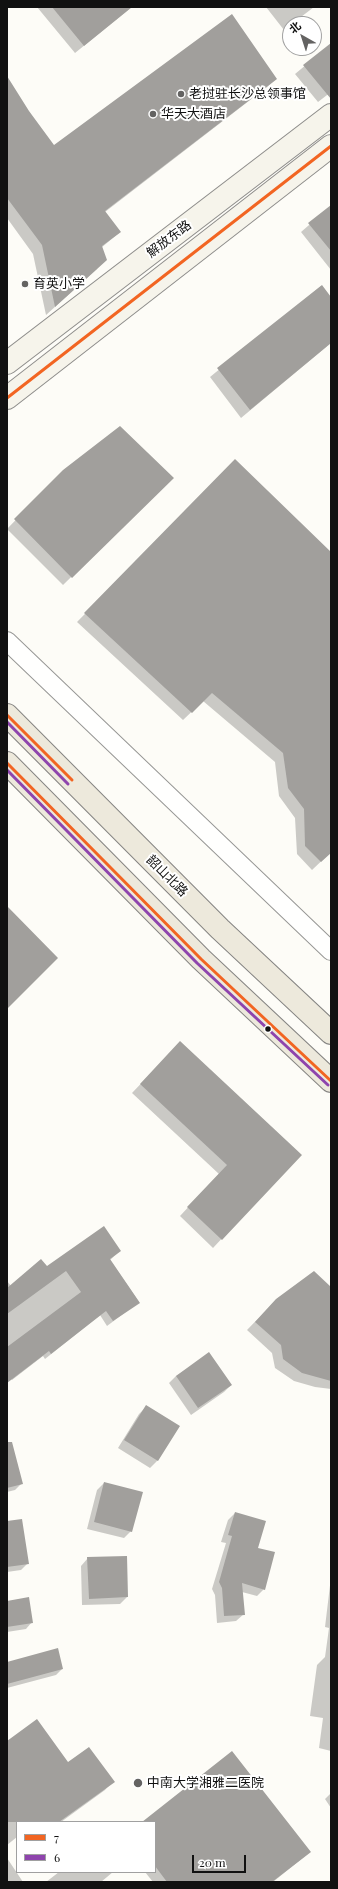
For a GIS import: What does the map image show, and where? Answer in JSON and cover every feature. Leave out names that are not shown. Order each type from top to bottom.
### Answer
[{"type":"main road","name":"解放东路","points":[[7,363],[331,115]]},
{"type":"main road","name":"解放东路","points":[[7,398],[331,146]]},
{"type":"main road","name":"韶山北路","points":[[7,715],[220,929],[331,1033]]},
{"type":"main road","points":[[7,763],[201,959],[331,1081]]},
{"type":"street","points":[[7,640],[331,951]]},
{"type":"building","points":[[52,7],[132,7],[84,46]]},
{"type":"building","points":[[232,14],[277,79],[105,211],[121,232],[102,246],[107,260],[55,307],[42,245],[7,198],[7,76],[29,111],[54,145]]},
{"type":"building","points":[[331,43],[331,99],[303,65],[314,56],[322,56],[322,50]]},
{"type":"building","points":[[331,205],[331,251],[308,223]]},
{"type":"building","points":[[322,285],[331,297],[331,343],[250,410],[217,368]]},
{"type":"building","points":[[120,426],[174,478],[72,578],[14,519],[63,470]]},
{"type":"building","points":[[235,459],[331,552],[331,853],[321,862],[305,846],[304,809],[288,788],[283,753],[212,693],[192,713],[84,613]]},
{"type":"building","points":[[7,906],[58,958],[7,1009]]},
{"type":"building","points":[[180,1041],[302,1155],[222,1240],[187,1207],[227,1165],[140,1084]]},
{"type":"building","points":[[104,1226],[121,1251],[110,1259],[140,1303],[113,1321],[106,1311],[51,1354],[49,1351],[7,1383],[7,1347],[81,1292],[66,1271],[7,1314],[7,1288],[41,1259],[47,1266]]},
{"type":"building","points":[[314,1271],[331,1287],[331,1381],[302,1373],[283,1359],[281,1345],[255,1322],[276,1299]]},
{"type":"building","points":[[209,1352],[232,1385],[198,1408],[176,1376]]},
{"type":"building","points":[[146,1405],[180,1426],[158,1461],[124,1440]]},
{"type":"building","points":[[7,1442],[12,1442],[23,1484],[7,1488]]},
{"type":"building","points":[[104,1482],[143,1492],[132,1532],[94,1522]]},
{"type":"building","points":[[235,1512],[266,1521],[258,1548],[275,1552],[265,1590],[242,1583],[245,1615],[224,1616],[222,1588],[219,1582],[232,1536],[228,1535]]},
{"type":"building","points":[[22,1519],[29,1564],[7,1567],[7,1521]]},
{"type":"building","points":[[127,1556],[128,1597],[89,1599],[87,1557]]},
{"type":"building","points":[[29,1597],[33,1623],[7,1627],[7,1601]]},
{"type":"building","points":[[58,1648],[63,1669],[7,1684],[7,1662]]},
{"type":"building","points":[[37,1719],[68,1762],[89,1747],[115,1782],[60,1821],[7,1822],[7,1741]]},
{"type":"building","points":[[232,1751],[311,1852],[272,1882],[167,1882],[156,1867],[156,1821],[143,1821]]},
{"type":"transit line","name":"7","points":[[7,398],[331,146]]},
{"type":"transit line","name":"7","points":[[7,715],[72,780]]},
{"type":"transit line","name":"6","points":[[7,722],[68,784]]},
{"type":"transit line","name":"7","points":[[7,763],[201,959],[331,1081]]},
{"type":"transit line","name":"6","points":[[7,770],[197,963],[328,1085]]},
{"type":"place","name":"老挝驻长沙总领事馆","points":[[181,94]]},
{"type":"place","name":"华天大酒店","points":[[153,114]]},
{"type":"place","name":"育英小学","points":[[25,284]]},
{"type":"place","name":"中南大学湘雅二医院","points":[[138,1783]]}]
